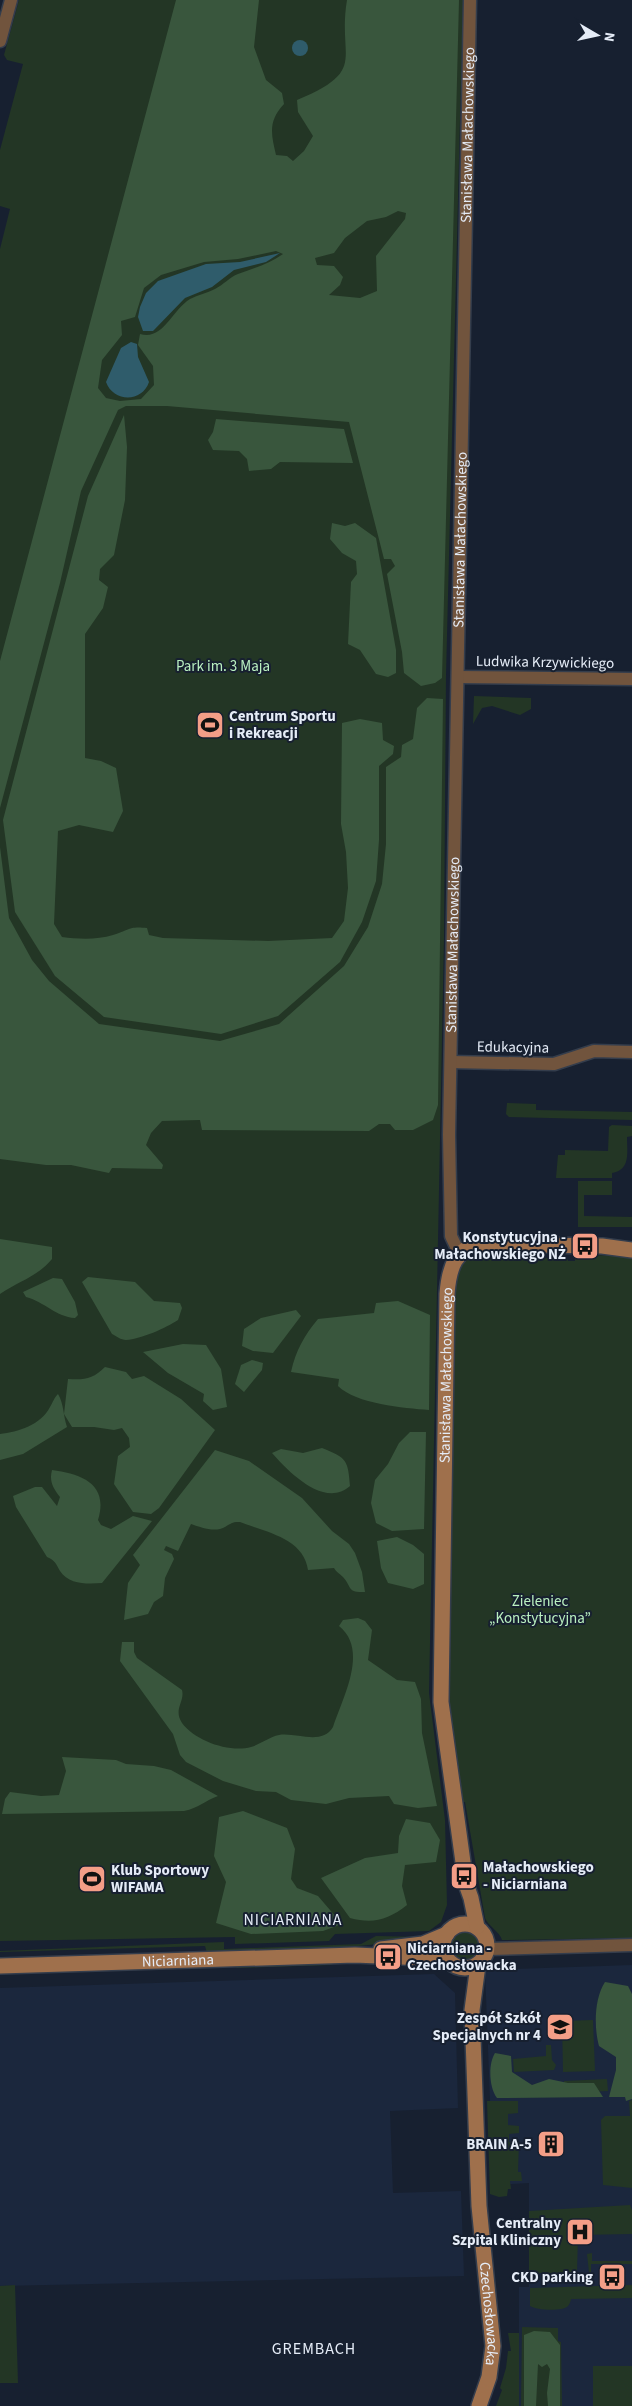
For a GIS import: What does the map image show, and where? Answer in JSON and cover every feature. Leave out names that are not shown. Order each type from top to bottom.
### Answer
[{"type":"street","points":[[0,41],[11,0]]},
{"type":"street","name":"Stanisława Małachowskiego","points":[[470,0],[450,1062],[451,1236],[459,1253],[451,1269],[447,1294],[441,1693],[445,1740],[466,1884],[477,1927]]},
{"type":"street","name":"Ludwika Krzywickiego","points":[[458,677],[632,679]]},
{"type":"street","name":"Edukacyjna","points":[[450,1062],[554,1064],[594,1051],[632,1052]]},
{"type":"street","points":[[459,1253],[471,1246],[483,1244],[602,1246],[632,1250]]},
{"type":"street","name":"Stanisława Małachowskiego","points":[[460,1925],[463,1915],[466,1884]]},
{"type":"street","points":[[460,1925],[477,1927],[485,1936],[488,1949],[485,1958],[478,1965],[468,1969],[452,1963],[443,1945],[447,1934],[460,1925]]},
{"type":"street","name":"Niciarniana","points":[[0,1966],[355,1954],[423,1944],[447,1934]]},
{"type":"street","points":[[488,1949],[632,1945]]},
{"type":"street","name":"Niciarniana","points":[[355,1954],[452,1963]]},
{"type":"street","name":"Czechosłowacka","points":[[452,1963],[464,1982],[472,2010]]},
{"type":"street","name":"Czechosłowacka","points":[[478,1965],[472,2010],[480,2213],[494,2346],[489,2378],[478,2406]]},
{"type":"shaded area","points":[[297,40],[303,40],[308,45],[306,54],[297,56],[292,51],[292,45]]},
{"type":"shaded area","points":[[280,253],[266,262],[234,270],[212,287],[185,298],[153,331],[143,331],[138,317],[140,307],[146,293],[158,281],[206,264],[240,262]]},
{"type":"shaded area","points":[[131,342],[137,344],[138,357],[149,382],[140,394],[128,397],[115,393],[106,382],[121,348]]},
{"type":"shaded area","name":"Centralny Szpital Kliniczny","points":[[632,1965],[632,2406],[519,2406],[519,2287],[529,2287],[529,2183],[497,2185],[493,2178],[485,1970]]},
{"type":"shaded area","points":[[434,1974],[455,1993],[458,2108],[390,2111],[393,2193],[461,2191],[464,2276],[0,2286],[0,1988]]},
{"type":"green space","name":"Park im. 3 Maja","points":[[19,0],[463,0],[446,675],[444,938],[429,1693],[445,1820],[447,1905],[441,1922],[429,1931],[335,1934],[329,1941],[235,1944],[235,1937],[0,1941],[0,249],[10,209],[0,206],[0,150],[23,64],[7,60],[4,55]]},
{"type":"green space","points":[[176,0],[259,0],[254,47],[266,80],[282,93],[284,104],[273,122],[274,147],[276,155],[287,156],[293,161],[304,151],[313,136],[298,112],[297,100],[319,90],[334,80],[342,71],[346,50],[345,20],[347,0],[459,0],[442,678],[435,683],[421,686],[404,673],[402,652],[387,574],[395,566],[391,559],[384,559],[349,422],[167,406],[126,406],[118,410],[81,491],[60,583],[0,808],[0,661]],"holes":[[[398,211],[406,213],[405,219],[376,256],[377,291],[360,298],[329,295],[340,285],[343,277],[334,266],[317,265],[315,258],[334,253],[345,238],[367,221],[386,217]],[[276,251],[283,254],[267,263],[235,275],[215,289],[190,299],[155,333],[148,335],[140,334],[138,345],[153,366],[154,385],[141,399],[120,401],[106,398],[98,388],[102,360],[122,335],[121,321],[135,317],[144,288],[161,275],[204,262],[238,259]]]},
{"type":"green space","points":[[124,415],[127,447],[125,500],[114,555],[100,569],[99,580],[108,587],[103,608],[85,634],[85,758],[101,761],[116,768],[123,811],[113,832],[79,825],[58,831],[54,924],[62,937],[81,939],[101,938],[132,928],[147,928],[149,935],[163,938],[268,941],[332,938],[344,921],[348,888],[346,852],[341,824],[342,723],[360,719],[382,723],[383,740],[394,746],[393,754],[379,766],[379,840],[376,881],[362,922],[340,962],[278,1016],[221,1034],[104,1017],[55,976],[15,912],[3,820],[88,496]]},
{"type":"green space","points":[[216,419],[344,429],[353,463],[280,462],[271,469],[249,471],[247,459],[239,451],[213,450],[208,440],[213,432]]},
{"type":"green space","points":[[332,523],[345,526],[355,523],[376,538],[396,650],[396,673],[388,677],[376,674],[360,650],[348,644],[351,582],[357,574],[356,561],[342,553],[330,539]]},
{"type":"green space","points":[[474,696],[531,698],[531,709],[520,715],[492,706],[482,708],[473,724]]},
{"type":"green space","points":[[427,698],[443,699],[438,1105],[433,1120],[413,1130],[395,1130],[390,1124],[379,1124],[369,1131],[202,1130],[200,1120],[162,1121],[151,1133],[146,1145],[163,1165],[162,1169],[112,1168],[109,1173],[71,1165],[46,1165],[0,1159],[0,847],[9,918],[32,960],[49,981],[99,1024],[220,1041],[279,1024],[344,966],[368,927],[382,884],[386,844],[386,767],[401,757],[402,745],[413,739],[417,708]]},
{"type":"green space","points":[[507,1103],[536,1104],[536,1110],[632,1112],[632,1120],[509,1117],[506,1114]]},
{"type":"green space","points":[[612,1125],[632,1126],[632,1136],[627,1137],[627,1160],[622,1168],[612,1173],[612,1178],[556,1178],[558,1155],[565,1155],[565,1150],[608,1151],[609,1127]]},
{"type":"green space","points":[[578,1181],[612,1181],[612,1195],[584,1195],[584,1216],[632,1217],[632,1227],[578,1227]]},
{"type":"green space","points":[[0,1239],[52,1247],[52,1259],[34,1275],[0,1294]]},
{"type":"green space","name":"Zieleniec „Konstytucyjna”","points":[[477,1254],[538,1254],[539,1258],[567,1258],[568,1261],[575,1261],[575,1258],[583,1258],[583,1255],[632,1256],[632,1938],[502,1940],[485,1918],[465,1802],[460,1802],[447,1712],[453,1308],[455,1284],[461,1264],[466,1258]]},
{"type":"green space","points":[[88,1277],[135,1282],[154,1301],[180,1303],[182,1308],[178,1320],[146,1335],[126,1340],[120,1339],[112,1334],[82,1282]]},
{"type":"green space","points":[[53,1278],[62,1279],[75,1302],[78,1315],[75,1318],[62,1315],[26,1297],[23,1292]]},
{"type":"green space","points":[[398,1301],[430,1315],[429,1410],[368,1401],[346,1392],[338,1386],[339,1379],[291,1372],[301,1344],[318,1319],[374,1313],[376,1303]]},
{"type":"green space","points":[[296,1310],[301,1316],[273,1353],[253,1351],[242,1346],[244,1329],[261,1318]]},
{"type":"green space","points":[[183,1344],[206,1345],[221,1369],[227,1407],[213,1410],[203,1401],[204,1394],[168,1373],[143,1352]]},
{"type":"green space","points":[[252,1360],[263,1363],[262,1370],[244,1392],[235,1384],[241,1365]]},
{"type":"green space","points":[[105,1367],[126,1372],[132,1379],[144,1376],[181,1399],[215,1430],[159,1508],[151,1514],[133,1512],[114,1484],[118,1456],[130,1447],[129,1438],[122,1428],[114,1430],[94,1427],[72,1427],[64,1414],[68,1379],[88,1378],[97,1374]]},
{"type":"green space","points":[[58,1394],[67,1427],[23,1454],[0,1460],[0,1434],[21,1429],[41,1419]]},
{"type":"green space","points":[[410,1432],[426,1432],[424,1529],[392,1531],[376,1523],[371,1503],[375,1480],[388,1464],[399,1443]]},
{"type":"green space","points":[[322,1448],[337,1455],[347,1465],[350,1486],[340,1492],[329,1493],[307,1485],[287,1469],[272,1453],[281,1449],[303,1453]]},
{"type":"green space","points":[[215,1450],[249,1461],[302,1498],[332,1531],[349,1544],[355,1553],[362,1572],[365,1592],[351,1589],[334,1568],[308,1570],[305,1559],[299,1550],[291,1543],[271,1533],[240,1522],[234,1522],[223,1528],[216,1529],[191,1524],[178,1551],[166,1546],[164,1550],[172,1554],[174,1559],[165,1578],[163,1596],[154,1602],[148,1614],[124,1620],[128,1583],[140,1565],[133,1555]]},
{"type":"green space","points":[[52,1470],[83,1478],[96,1489],[100,1498],[98,1520],[101,1525],[111,1529],[133,1516],[152,1521],[102,1583],[79,1583],[64,1576],[54,1561],[47,1557],[16,1507],[13,1496],[35,1487],[42,1487],[57,1506],[60,1497],[52,1484]]},
{"type":"green space","points":[[397,1537],[413,1545],[424,1554],[424,1584],[413,1589],[388,1583],[381,1568],[377,1541]]},
{"type":"green space","points":[[358,1618],[365,1621],[372,1630],[368,1660],[397,1680],[415,1682],[421,1699],[422,1733],[437,1806],[418,1808],[394,1804],[389,1796],[349,1798],[326,1804],[291,1800],[276,1792],[256,1791],[223,1781],[186,1762],[180,1755],[173,1734],[120,1661],[122,1642],[134,1642],[134,1652],[137,1658],[182,1690],[179,1714],[182,1723],[195,1735],[213,1744],[223,1747],[243,1748],[255,1746],[279,1735],[322,1736],[333,1727],[351,1674],[352,1648],[348,1636],[339,1626],[343,1620]]},
{"type":"green space","points":[[62,1757],[116,1760],[126,1764],[154,1766],[171,1770],[218,1796],[184,1811],[2,1814],[5,1799],[10,1792],[41,1796],[59,1795],[66,1771]]},
{"type":"green space","points":[[243,1811],[287,1828],[295,1849],[291,1879],[297,1888],[318,1896],[342,1924],[323,1931],[251,1934],[216,1923],[226,1882],[214,1856],[219,1817]]},
{"type":"green space","points":[[406,1819],[430,1823],[440,1840],[436,1862],[405,1865],[402,1886],[407,1905],[400,1910],[380,1919],[366,1921],[350,1918],[321,1878],[365,1858],[398,1853],[399,1836]]},
{"type":"green space","points":[[465,1930],[476,1935],[481,1946],[476,1957],[465,1962],[454,1957],[449,1946],[454,1935]]},
{"type":"green space","points":[[376,1936],[425,1937],[371,1945],[317,1949],[207,1953],[205,1946],[0,1952],[224,1942],[224,1949],[361,1944]]},
{"type":"green space","points":[[329,1961],[332,1965],[236,1968],[239,1964]]},
{"type":"green space","points":[[605,1982],[628,1986],[632,1994],[632,2099],[626,2101],[625,2097],[609,2097],[616,2070],[616,2057],[599,2046],[597,2039],[597,2005]]},
{"type":"green space","points":[[593,2020],[595,2071],[563,2072],[562,2021]]},
{"type":"green space","points":[[546,2045],[551,2045],[552,2060],[556,2065],[554,2070],[514,2072],[513,2059],[546,2056]]},
{"type":"green space","points":[[495,2053],[511,2056],[512,2072],[532,2085],[549,2079],[568,2083],[594,2083],[603,2097],[497,2098],[492,2088],[490,2076],[491,2063]]},
{"type":"green space","points":[[607,2079],[608,2091],[564,2093],[564,2081]]},
{"type":"green space","points":[[632,2100],[632,2188],[603,2185],[601,2120],[605,2116],[630,2116],[629,2101]]},
{"type":"green space","points":[[487,2101],[518,2101],[518,2113],[508,2114],[508,2125],[519,2126],[519,2133],[509,2134],[509,2142],[519,2142],[518,2172],[521,2172],[522,2181],[510,2181],[511,2189],[508,2189],[507,2196],[499,2197],[490,2194]]},
{"type":"green space","points":[[630,2205],[632,2210],[632,2234],[578,2235],[577,2273],[540,2273],[537,2276],[529,2277],[529,2211]]},
{"type":"green space","points":[[592,2253],[592,2261],[632,2261],[632,2264],[591,2264],[591,2272],[589,2272],[587,2254]]},
{"type":"green space","points":[[15,2285],[18,2383],[0,2383],[0,2286]]},
{"type":"green space","points":[[632,2285],[632,2298],[571,2299],[568,2306],[555,2310],[530,2306],[530,2288]]},
{"type":"green space","points":[[522,2327],[558,2328],[558,2341],[561,2342],[562,2406],[521,2406]]},
{"type":"green space","points":[[534,2331],[550,2332],[560,2345],[560,2406],[548,2406],[547,2393],[550,2369],[547,2364],[542,2367],[538,2364],[536,2406],[524,2406],[524,2335]]},
{"type":"green space","points":[[508,2333],[519,2333],[519,2406],[496,2406],[502,2390],[500,2388],[506,2368],[508,2351],[511,2351]]},
{"type":"green space","points":[[593,2366],[632,2366],[632,2406],[593,2406]]},
{"type":"place","name":"Centrum Sportu i Rekreacji","points":[[210,725]]},
{"type":"place","name":"Konstytucyjna - Małachowskiego NŻ","points":[[585,1246]]},
{"type":"place","name":"Małachowskiego - Niciarniana","points":[[464,1876]]},
{"type":"place","name":"Klub Sportowy WIFAMA","points":[[92,1879]]},
{"type":"place","name":"Niciarniana - Czechosłowacka","points":[[388,1957]]},
{"type":"place","name":"Zespół Szkół Specjalnych nr 4","points":[[560,2027]]},
{"type":"place","name":"BRAIN A-5","points":[[551,2144]]},
{"type":"place","name":"Centralny Szpital Kliniczny","points":[[580,2232]]},
{"type":"place","name":"CKD parking","points":[[612,2277]]},
{"type":"district","name":"NICIARNIANA","points":[[293,1919]]},
{"type":"district","name":"GREMBACH","points":[[314,2348]]}]
